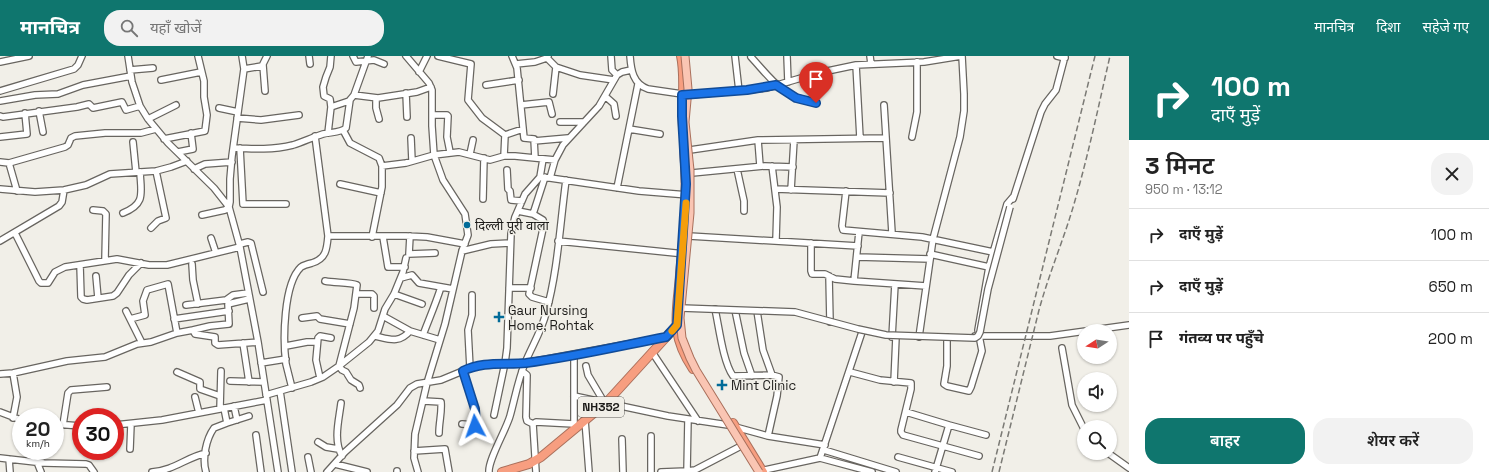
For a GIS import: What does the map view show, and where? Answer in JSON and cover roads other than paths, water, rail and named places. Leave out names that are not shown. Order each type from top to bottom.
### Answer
[{"type":"highway","points":[[681,56],[686,95],[692,173],[679,322],[689,353],[732,426],[761,471]]},
{"type":"highway","points":[[684,254],[689,236],[689,195],[682,116],[690,83],[686,56]]},
{"type":"highway","name":"NH352","points":[[502,472],[529,464],[536,460],[574,426],[585,420],[605,403],[679,322]]},
{"type":"highway","points":[[732,426],[741,446],[761,471]]},
{"type":"main road","points":[[686,56],[688,89],[685,122],[690,170],[690,206],[680,308],[682,338],[690,358],[761,471]]},
{"type":"street","points":[[0,62],[29,56]]},
{"type":"street","points":[[0,91],[74,69],[78,65],[82,56]]},
{"type":"street","points":[[128,56],[140,106],[148,119],[164,139],[214,188],[229,207],[240,245],[258,342],[278,472]]},
{"type":"street","points":[[164,139],[204,131],[206,129],[207,115],[204,97],[204,81],[198,56]]},
{"type":"street","points":[[202,215],[225,210],[229,207],[231,199],[232,162],[244,69],[242,56]]},
{"type":"street","points":[[265,91],[263,65],[267,56]]},
{"type":"street","points":[[309,56],[310,64]]},
{"type":"street","points":[[328,133],[331,107],[330,99],[324,97],[323,94],[324,82],[330,67],[331,56]]},
{"type":"street","points":[[354,56],[356,62],[367,58],[384,64]]},
{"type":"street","points":[[406,56],[431,87],[434,154],[446,184],[465,214],[468,230],[440,340],[427,383],[424,401],[415,434],[414,458],[418,472]]},
{"type":"street","points":[[419,72],[427,56]]},
{"type":"street","points":[[438,56],[471,64],[468,101],[472,103],[482,118],[505,135]]},
{"type":"street","points":[[512,56],[516,64],[519,80],[524,138],[532,138],[534,141],[568,138]]},
{"type":"street","points":[[611,56],[612,70],[615,77]]},
{"type":"street","points":[[617,188],[638,84],[632,70],[630,56]]},
{"type":"street","points":[[735,56],[739,91]]},
{"type":"street","points":[[787,56],[788,82]]},
{"type":"street","points":[[870,56],[871,64]]},
{"type":"street","points":[[638,84],[648,89],[686,95],[739,91],[767,88],[818,73],[856,65],[917,62],[961,56],[964,94],[961,130],[933,238],[919,337]]},
{"type":"street","points":[[680,308],[795,312],[886,335],[975,338],[979,334],[988,289],[1013,197],[1041,112],[1045,104],[1056,90],[1065,57],[1057,56]]},
{"type":"street","points":[[516,64],[535,62],[547,57],[556,67],[580,75],[615,77]]},
{"type":"street","points":[[751,57],[776,85],[796,98],[816,103]]},
{"type":"street","points":[[234,148],[273,149],[346,128],[352,97],[367,58]]},
{"type":"street","points":[[912,137],[917,112],[917,62]]},
{"type":"street","points":[[244,69],[260,67],[263,65]]},
{"type":"street","points":[[856,65],[860,138]]},
{"type":"street","points":[[553,94],[556,67]]},
{"type":"street","points":[[0,100],[35,95],[58,94],[153,68]]},
{"type":"street","points":[[533,214],[545,177],[568,138],[599,106],[615,77],[622,72],[632,70]]},
{"type":"street","points":[[161,80],[201,72]]},
{"type":"street","points":[[486,85],[519,80]]},
{"type":"street","points":[[331,107],[352,97],[376,98],[417,92],[431,87]]},
{"type":"street","points":[[406,93],[407,117]]},
{"type":"street","points":[[605,96],[614,104],[616,116]]},
{"type":"street","points":[[376,98],[376,108],[379,119]]},
{"type":"street","points":[[0,116],[77,107],[90,104],[93,108],[122,102],[126,110],[140,106]]},
{"type":"street","points":[[521,105],[549,102],[552,114]]},
{"type":"street","points":[[148,119],[176,105]]},
{"type":"street","points":[[884,105],[892,233]]},
{"type":"street","points":[[218,108],[238,112]]},
{"type":"street","points":[[39,112],[43,132]]},
{"type":"street","points":[[0,137],[26,134],[27,129],[24,113]]},
{"type":"street","points":[[237,118],[261,120],[299,115]]},
{"type":"street","points":[[432,116],[448,116],[447,137],[450,152]]},
{"type":"street","points":[[560,122],[584,122]]},
{"type":"street","points":[[505,135],[523,129]]},
{"type":"street","points":[[629,129],[660,134]]},
{"type":"street","points":[[0,162],[9,163],[67,146],[70,139],[75,136],[106,133],[141,133],[156,130]]},
{"type":"street","points":[[343,130],[350,144],[376,155],[381,161],[383,180],[372,237]]},
{"type":"street","points":[[178,152],[193,149],[191,133]]},
{"type":"street","points":[[504,156],[505,135]]},
{"type":"street","points":[[292,388],[286,359],[286,307],[294,278],[301,268],[319,260],[323,256],[326,252],[328,236],[315,136]]},
{"type":"street","points":[[412,138],[412,161]]},
{"type":"street","points":[[690,150],[758,140],[885,138]]},
{"type":"street","points":[[470,154],[473,140]]},
{"type":"street","points":[[758,140],[760,166]]},
{"type":"street","points":[[791,190],[794,140]]},
{"type":"street","points":[[534,141],[535,158]]},
{"type":"street","points":[[123,213],[135,208],[141,200],[133,142]]},
{"type":"street","points":[[240,148],[243,204],[286,204]]},
{"type":"street","points":[[382,166],[412,161],[434,154],[450,152],[460,152],[492,159],[504,156],[555,160]]},
{"type":"street","points":[[483,199],[484,158]]},
{"type":"street","points":[[543,159],[545,177]]},
{"type":"street","points":[[0,189],[35,192],[64,190],[86,185],[110,174],[156,171],[171,168],[187,161]]},
{"type":"street","points":[[194,169],[205,164],[232,162]]},
{"type":"street","points":[[9,163],[17,191]]},
{"type":"street","points":[[692,173],[760,166],[792,167]]},
{"type":"street","points":[[772,166],[777,207],[776,240]]},
{"type":"street","points":[[737,169],[744,201],[744,211]]},
{"type":"street","points":[[506,170],[511,200],[522,202]]},
{"type":"street","points":[[151,228],[158,221],[166,218],[156,171]]},
{"type":"street","points":[[494,415],[505,363],[511,234],[518,211],[526,193],[545,177],[617,188],[689,195]]},
{"type":"street","points":[[489,472],[490,462],[503,436],[510,416],[522,371],[538,334],[549,302],[554,281],[566,180]]},
{"type":"street","points":[[340,184],[381,193]]},
{"type":"street","points":[[775,189],[890,193]]},
{"type":"street","points":[[0,240],[15,233],[59,206],[62,202],[64,190]]},
{"type":"street","points":[[846,191],[842,228],[846,231],[892,233],[933,238],[993,252]]},
{"type":"street","points":[[947,337],[947,366],[944,384],[968,391],[971,387],[982,351],[982,345],[978,336],[979,321],[989,267],[1007,204],[1013,197]]},
{"type":"street","points":[[93,210],[103,211],[106,214],[105,260]]},
{"type":"street","points":[[518,211],[533,214],[542,219],[544,224],[529,294],[531,297],[549,302]]},
{"type":"street","points":[[854,281],[859,232]]},
{"type":"street","points":[[15,233],[42,283],[48,283],[55,272],[60,269],[105,260],[117,260],[149,265],[167,265],[216,253],[248,242],[250,243],[263,292]]},
{"type":"street","points":[[328,236],[410,236],[427,237],[465,244]]},
{"type":"street","points":[[383,236],[388,267],[405,267]]},
{"type":"street","points":[[410,236],[409,254],[435,252]]},
{"type":"street","points":[[689,236],[858,246]]},
{"type":"street","points":[[211,238],[216,253]]},
{"type":"street","points":[[558,241],[684,254]]},
{"type":"street","points":[[462,251],[491,244],[510,243]]},
{"type":"street","points":[[810,243],[811,273],[854,281],[926,286]]},
{"type":"street","points":[[857,257],[930,256],[989,267]]},
{"type":"street","points":[[124,424],[162,420],[222,409],[267,397],[280,391],[312,382],[320,378],[339,366],[375,336],[385,310],[401,278],[405,267],[406,258]]},
{"type":"street","points":[[80,265],[81,297],[85,300],[116,294],[129,274],[141,263]]},
{"type":"street","points":[[192,264],[193,280],[198,304]]},
{"type":"street","points":[[96,276],[98,298]]},
{"type":"street","points":[[401,278],[412,276],[419,283],[453,289]]},
{"type":"street","points":[[829,276],[830,322]]},
{"type":"street","points":[[325,281],[342,284],[356,284],[356,294],[350,324],[339,366]]},
{"type":"street","points":[[130,319],[143,316],[145,314],[143,301],[147,290],[168,284],[177,333]]},
{"type":"street","points":[[894,382],[895,284]]},
{"type":"street","points":[[423,335],[441,287]]},
{"type":"street","points":[[509,288],[530,288]]},
{"type":"street","points":[[356,294],[372,294],[374,308]]},
{"type":"street","points":[[394,294],[422,304]]},
{"type":"street","points":[[186,305],[228,299],[233,295],[249,296]]},
{"type":"street","points":[[470,368],[468,330],[472,315],[472,295]]},
{"type":"street","points":[[0,374],[13,373],[67,361],[104,357],[128,347],[158,340],[177,333],[210,326],[229,324],[229,304],[249,296]]},
{"type":"street","points":[[680,308],[799,314],[862,332],[894,337],[1050,336],[1129,325]]},
{"type":"street","points":[[715,309],[727,363],[731,374],[733,376],[778,376],[779,380],[768,436]]},
{"type":"street","points":[[735,310],[744,353],[752,376]]},
{"type":"street","points":[[126,311],[142,343]]},
{"type":"street","points":[[174,319],[229,311]]},
{"type":"street","points":[[757,311],[763,350],[772,375]]},
{"type":"street","points":[[302,318],[317,316],[320,318],[350,324]]},
{"type":"street","points":[[383,316],[410,331],[440,340]]},
{"type":"street","points":[[193,330],[195,334],[215,337],[215,343],[218,345],[258,342]]},
{"type":"street","points":[[375,336],[398,340],[410,331]]},
{"type":"street","points":[[820,458],[850,372],[862,332]]},
{"type":"street","points":[[320,378],[316,360],[319,336],[331,338]]},
{"type":"street","points":[[327,472],[396,405],[410,388],[417,384],[441,380],[470,368],[487,364],[525,363],[666,337]]},
{"type":"street","points":[[286,346],[318,342]]},
{"type":"street","points":[[243,343],[249,382]]},
{"type":"street","points":[[1062,348],[1072,405],[1080,420]]},
{"type":"street","points":[[652,352],[698,420]]},
{"type":"street","points":[[522,371],[527,375],[527,421],[533,424],[536,422],[574,426],[574,354]]},
{"type":"street","points":[[261,363],[286,359]]},
{"type":"street","points":[[339,366],[346,372],[351,380],[359,385],[360,388]]},
{"type":"street","points":[[586,366],[588,375],[605,403]]},
{"type":"street","points":[[221,371],[220,396],[226,423]]},
{"type":"street","points":[[462,424],[476,425],[475,409],[463,371]]},
{"type":"street","points":[[177,372],[200,382],[200,389],[220,396]]},
{"type":"street","points":[[850,372],[880,380],[911,383],[912,389],[901,434],[942,447],[979,456]]},
{"type":"street","points":[[13,373],[18,397],[15,408]]},
{"type":"street","points":[[230,381],[264,382]]},
{"type":"street","points":[[64,419],[68,393],[70,390],[107,387]]},
{"type":"street","points":[[280,391],[292,472]]},
{"type":"street","points":[[574,396],[668,416],[732,426],[768,436],[824,447],[896,472]]},
{"type":"street","points":[[195,397],[199,413]]},
{"type":"street","points":[[424,401],[441,402],[442,413],[439,420],[439,432]]},
{"type":"street","points":[[341,403],[337,438],[338,449],[342,456]]},
{"type":"street","points":[[234,406],[237,420]]},
{"type":"street","points":[[0,412],[12,418]]},
{"type":"street","points":[[906,412],[986,435]]},
{"type":"street","points":[[206,472],[204,462],[210,433],[214,428],[249,416]]},
{"type":"street","points":[[687,472],[688,419]]},
{"type":"street","points":[[585,420],[589,472]]},
{"type":"street","points":[[130,424],[130,449]]},
{"type":"street","points":[[533,424],[536,472]]},
{"type":"street","points":[[936,470],[949,425]]},
{"type":"street","points":[[256,435],[261,472]]},
{"type":"street","points":[[652,436],[652,472]]},
{"type":"street","points":[[622,439],[623,472]]},
{"type":"street","points":[[318,442],[330,448],[338,449]]},
{"type":"street","points":[[661,472],[687,472],[703,466],[741,446]]},
{"type":"street","points":[[414,451],[445,449],[449,472]]},
{"type":"street","points":[[152,472],[168,470],[195,456],[206,453]]},
{"type":"street","points":[[308,456],[311,472]]},
{"type":"street","points":[[898,457],[936,470],[952,472]]},
{"type":"street","points":[[0,458],[37,462],[86,464],[89,465],[93,472]]},
{"type":"street","points":[[761,471],[820,458],[872,472]]},
{"type":"street","points":[[9,459],[10,472]]},
{"type":"street","points":[[1117,459],[1129,468]]},
{"type":"street","points":[[37,462],[41,472]]},
{"type":"street","points":[[335,464],[351,470],[367,472]]},
{"type":"railway","points":[[992,472],[1095,56]]},
{"type":"railway","points":[[999,472],[1039,310],[1071,214],[1082,175],[1110,56]]},
{"type":"place","name":"दिल्ली पूरी वाला","points":[[467,225]]},
{"type":"place","name":"Gaur Nursing Home, Rohtak","points":[[499,317]]},
{"type":"place","name":"Mint Clinic","points":[[722,385]]}]
